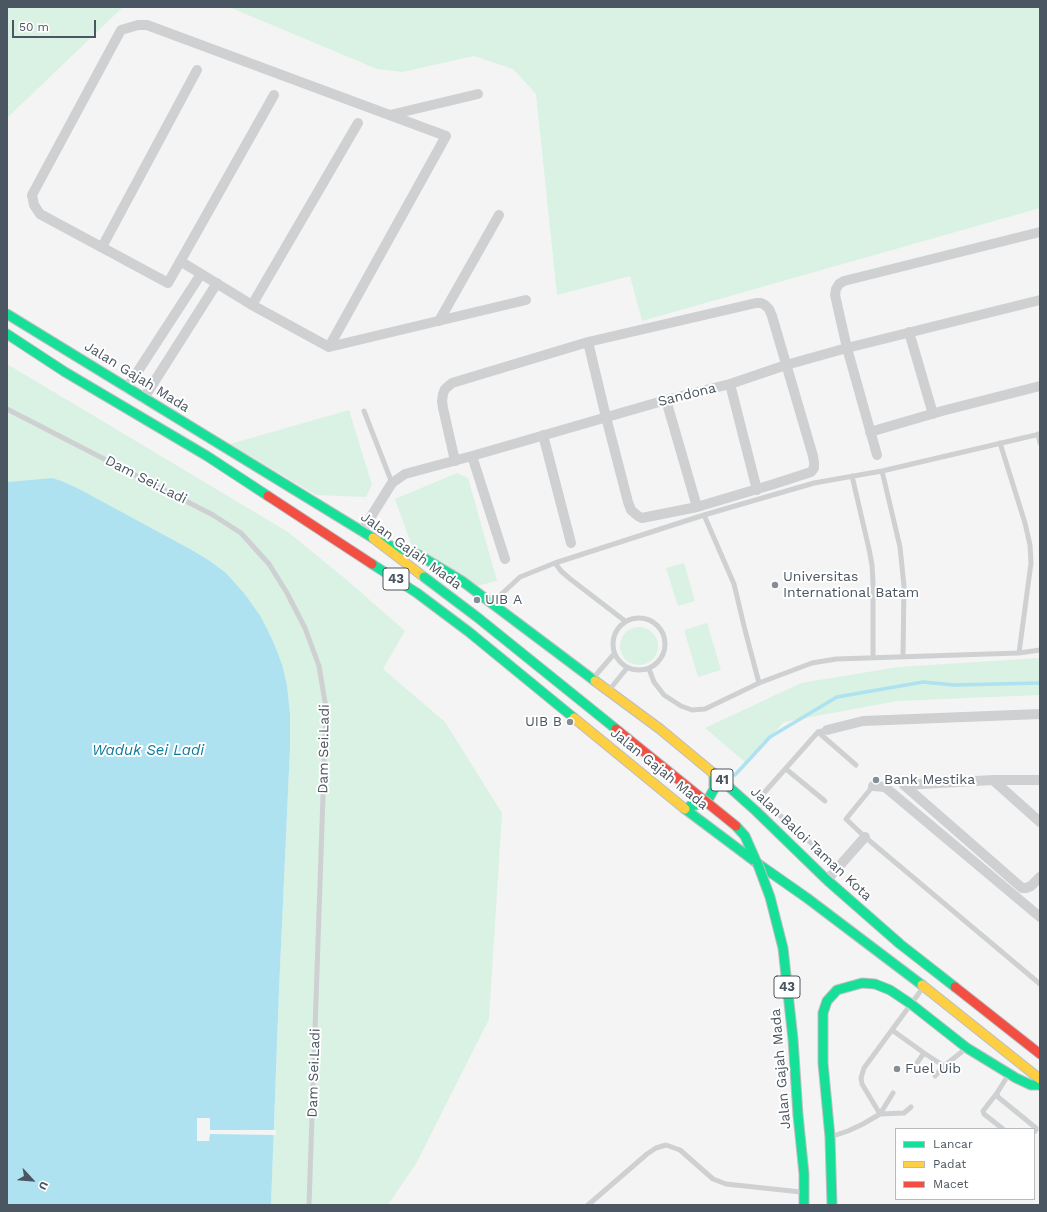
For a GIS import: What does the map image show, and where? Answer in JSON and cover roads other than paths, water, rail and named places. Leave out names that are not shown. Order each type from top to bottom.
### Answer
[{"type":"highway","name":"Jalan Gajah Mada","points":[[7,314],[379,542],[477,617],[730,821],[745,836],[757,862],[770,897],[783,948],[793,1039],[804,1174],[804,1205]]},
{"type":"highway","name":"Jalan Gajah Mada","points":[[7,334],[65,372],[207,456],[417,593],[470,632],[681,806],[757,863],[807,898],[924,987]]},
{"type":"highway","name":"Jalan Baloi Taman Kota","points":[[379,542],[419,555],[462,581],[660,729],[714,773],[756,811],[827,880],[900,944],[1040,1054]]},
{"type":"highway","points":[[681,806],[700,804],[709,798],[714,789],[714,773]]},
{"type":"highway","points":[[832,1205],[830,1137],[823,1063],[823,1013],[827,1001],[837,990],[862,983],[875,984],[890,990],[1009,1074],[1031,1085],[1040,1085]]},
{"type":"highway","points":[[924,987],[980,1036],[1040,1079]]},
{"type":"street","points":[[274,95],[168,283],[40,214],[34,205],[32,195],[121,30],[138,25],[147,25],[446,136],[329,347]]},
{"type":"street","points":[[102,247],[197,70]]},
{"type":"street","points":[[390,115],[478,94]]},
{"type":"street","points":[[252,305],[358,123]]},
{"type":"street","points":[[439,321],[499,215]]},
{"type":"street","points":[[877,456],[835,296],[836,289],[839,284],[1040,232]]},
{"type":"street","points":[[180,262],[252,305],[329,347],[526,300]]},
{"type":"street","points":[[127,388],[201,274]]},
{"type":"street","points":[[144,398],[217,283]]},
{"type":"street","name":"Sandona","points":[[362,531],[392,483],[405,474],[666,400],[730,384],[786,365],[848,348],[1040,300]]},
{"type":"street","points":[[455,461],[443,408],[443,394],[445,389],[452,383],[588,342],[761,303],[769,309],[772,316],[813,456],[814,468],[810,472],[757,490],[696,507],[642,518],[634,513],[628,502],[588,342]]},
{"type":"street","points":[[910,332],[933,414]]},
{"type":"street","points":[[730,384],[757,490]]},
{"type":"street","points":[[870,432],[1040,386]]},
{"type":"street","points":[[666,400],[696,507]]},
{"type":"street","points":[[543,435],[571,543]]},
{"type":"street","points":[[472,456],[505,559]]},
{"type":"street","points":[[822,731],[863,721],[1040,714]]},
{"type":"street","points":[[993,780],[1040,822]]},
{"type":"street","points":[[1040,780],[993,780],[904,785],[1022,888],[1031,886],[1040,877]]},
{"type":"street","points":[[874,786],[885,787],[1040,917]]},
{"type":"street","points":[[827,880],[865,837]]},
{"type":"lane","name":"Dam Sei.Ladi","points":[[7,409],[213,515],[240,533],[269,564],[287,593],[305,628],[318,666],[326,708],[310,1205]]},
{"type":"lane","points":[[364,410],[392,483]]},
{"type":"lane","points":[[492,604],[520,577],[555,563],[704,515],[814,483],[882,470],[1039,434],[1040,443]]},
{"type":"lane","points":[[1000,443],[1025,523],[1030,545],[1031,563],[1019,653]]},
{"type":"lane","points":[[882,470],[900,555],[904,586],[903,656]]},
{"type":"lane","points":[[852,476],[868,541],[872,565],[873,658]]},
{"type":"lane","points":[[704,515],[734,584],[759,683]]},
{"type":"lane","points":[[555,563],[569,578],[625,622]]},
{"type":"lane","points":[[633,618],[650,620],[663,632],[665,649],[662,657],[657,664],[649,669],[642,671],[627,668],[619,662],[614,654],[612,645],[618,628],[633,618]]},
{"type":"lane","points":[[649,669],[654,682],[664,695],[681,706],[692,710],[706,709],[759,683],[812,663],[836,659],[1019,653],[1040,650]]},
{"type":"lane","points":[[593,678],[614,654]]},
{"type":"lane","points":[[609,691],[627,668]]},
{"type":"lane","points":[[838,867],[766,803],[764,794],[822,731],[856,764]]},
{"type":"lane","points":[[786,769],[825,801]]},
{"type":"lane","points":[[874,786],[846,819],[865,837],[1040,984]]},
{"type":"lane","points":[[880,1114],[862,1084],[861,1078],[864,1068],[924,987]]},
{"type":"lane","points":[[892,1030],[924,1054],[944,1066]]},
{"type":"lane","points":[[935,1076],[944,1066],[970,1046]]},
{"type":"lane","points":[[917,1063],[924,1054]]},
{"type":"lane","points":[[1002,1128],[984,1114],[983,1111],[998,1093],[1009,1074]]},
{"type":"lane","points":[[830,1137],[848,1131],[880,1114],[893,1093]]},
{"type":"lane","points":[[998,1093],[998,1097],[1036,1128],[1035,1131]]},
{"type":"lane","points":[[880,1114],[904,1114],[911,1107]]},
{"type":"lane","points":[[588,1205],[647,1154],[656,1148],[666,1145],[680,1150],[713,1179],[726,1184],[804,1193]]},
{"type":"water","name":"Waduk Sei Ladi","points":[[52,478],[79,489],[190,549],[226,573],[244,593],[261,617],[282,664],[287,685],[290,714],[290,748],[271,1205],[7,1205],[7,482]]},
{"type":"waterway","points":[[735,775],[770,737],[837,697],[923,682],[954,685],[1040,683]]},
{"type":"place","name":"Universitas International Batam","points":[[775,585]]},
{"type":"place","name":"UIB A","points":[[477,600]]},
{"type":"place","name":"UIB B","points":[[570,722]]},
{"type":"place","name":"Bank Mestika","points":[[876,780]]},
{"type":"place","name":"Fuel Uib","points":[[897,1069]]}]
